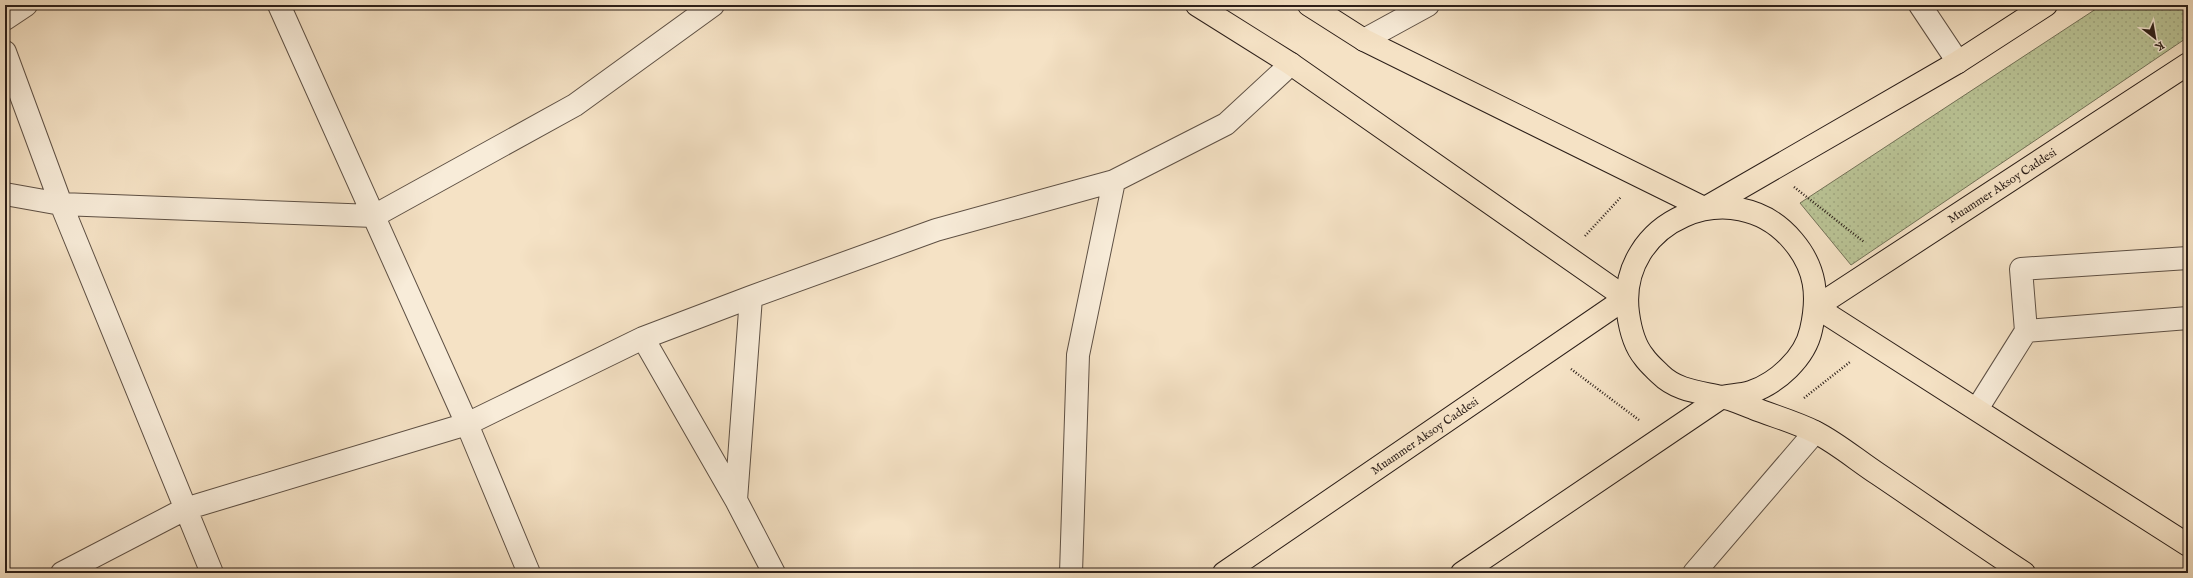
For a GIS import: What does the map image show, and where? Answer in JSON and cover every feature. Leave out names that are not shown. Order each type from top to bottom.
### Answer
[{"type":"main road","points":[[1197,5],[1291,64],[1626,298]]},
{"type":"main road","points":[[1309,5],[1364,40],[1704,208],[1733,207],[1760,215],[1785,231],[1803,252],[1814,279],[1816,307],[1810,335],[1797,360],[1776,380],[1750,392],[1722,397],[1462,573]]},
{"type":"main road","points":[[2021,572],[1815,432],[1722,397],[1692,392],[1664,378],[1643,356],[1630,329],[1626,298],[1630,274],[1642,250],[1658,230],[1680,216],[1704,208],[1958,62],[2046,5]]},
{"type":"main road","name":"Muammer Aksoy Caddesi","points":[[1816,307],[1888,262],[2188,64]]},
{"type":"main road","name":"Muammer Aksoy Caddesi","points":[[1224,573],[1626,298]]},
{"type":"main road","points":[[1816,307],[2188,545]]},
{"type":"street","points":[[5,19],[26,5]]},
{"type":"street","points":[[279,5],[467,424],[529,573]]},
{"type":"street","points":[[5,194],[61,204],[374,216],[575,105],[713,5]]},
{"type":"street","points":[[1364,40],[1428,5]]},
{"type":"street","points":[[1920,5],[1958,62]]},
{"type":"street","points":[[5,52],[61,204],[212,573]]},
{"type":"street","points":[[62,573],[185,509],[467,424],[644,338],[751,297],[936,230],[1114,181],[1226,124],[1291,64]]},
{"type":"street","points":[[1071,573],[1078,355],[1114,181]]},
{"type":"street","points":[[1977,409],[2026,331],[2021,269],[2188,258]]},
{"type":"street","points":[[736,500],[751,297]]},
{"type":"street","points":[[2026,331],[2188,318]]},
{"type":"street","points":[[644,338],[736,500],[774,573]]},
{"type":"street","points":[[1694,573],[1815,432]]},
{"type":"path","points":[[1772,169],[1888,262]]},
{"type":"path","points":[[1566,257],[1639,177]]},
{"type":"path","points":[[1778,418],[1873,344]]},
{"type":"path","points":[[1548,352],[1662,438]]},
{"type":"green space","points":[[2102,5],[2188,5],[2188,37],[1851,265],[1800,203]]}]
